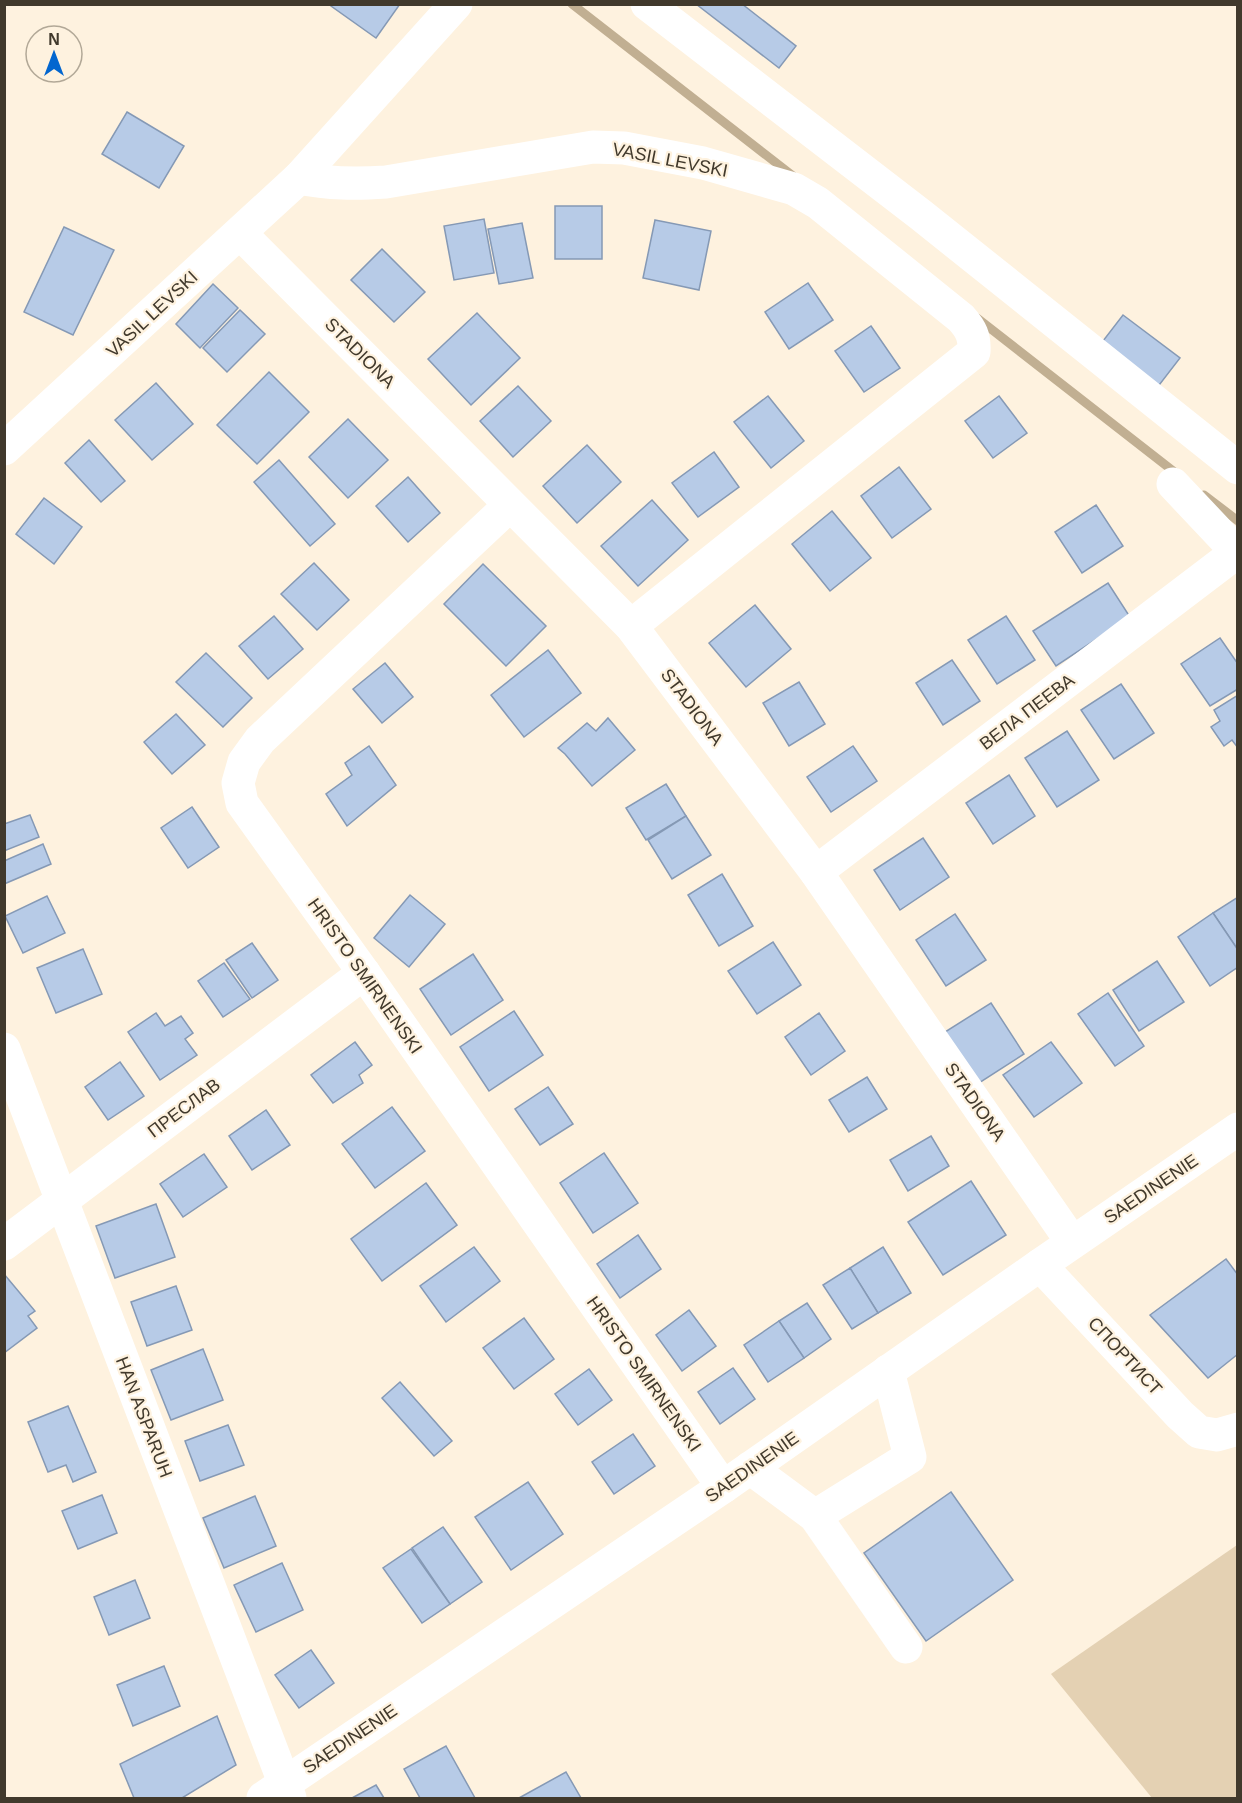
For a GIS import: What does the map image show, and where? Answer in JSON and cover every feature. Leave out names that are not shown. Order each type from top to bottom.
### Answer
[{"type":"street","name":"VASIL LEVSKI","points":[[4,449],[299,178],[456,4]]},
{"type":"street","points":[[648,4],[921,214],[1238,468]]},
{"type":"street","name":"VASIL LEVSKI","points":[[299,178],[323,183],[386,182],[593,147],[624,148],[703,163],[794,189],[819,203],[961,318],[971,329],[975,341],[974,352],[632,626]]},
{"type":"street","name":"STADIONA","points":[[240,232],[632,626],[816,872],[1072,1242]]},
{"type":"street","points":[[1173,484],[1237,553]]},
{"type":"street","name":"HRISTO SMIRNENSKI","points":[[510,505],[260,740],[244,762],[238,783],[242,803],[364,973],[723,1487]]},
{"type":"street","name":"ВЕЛА ПЕЕВА","points":[[816,872],[1237,553]]},
{"type":"street","name":"ПРЕСЛАВ","points":[[4,1244],[364,973]]},
{"type":"street","name":"HAN ASPARUH","points":[[4,1049],[62,1200],[279,1794]]},
{"type":"street","name":"SAEDINENIE","points":[[279,1794],[723,1487],[1040,1264],[1238,1129]]},
{"type":"street","name":"СПОРТИСТ","points":[[1040,1264],[1180,1415],[1199,1432],[1227,1432]]},
{"type":"street","points":[[815,1516],[909,1456],[888,1371]]},
{"type":"street","points":[[750,1468],[815,1516],[906,1647]]},
{"type":"shaded area","points":[[1237,1545],[1237,1798],[1152,1798],[1051,1674]]},
{"type":"building","points":[[332,4],[400,4],[376,38],[331,6]]},
{"type":"building","points":[[696,4],[742,4],[796,46],[779,68]]},
{"type":"building","points":[[127,112],[184,146],[159,188],[102,154]]},
{"type":"building","points":[[555,206],[602,206],[602,259],[555,259]]},
{"type":"building","points":[[484,219],[494,273],[454,280],[444,226]]},
{"type":"building","points":[[655,220],[711,231],[699,290],[643,278]]},
{"type":"building","points":[[522,223],[533,278],[499,284],[488,229]]},
{"type":"building","points":[[64,227],[114,250],[73,335],[24,312]]},
{"type":"building","points":[[382,249],[425,292],[394,322],[351,280]]},
{"type":"building","points":[[808,283],[833,320],[789,349],[765,312]]},
{"type":"building","points":[[213,284],[238,308],[200,348],[176,324]]},
{"type":"building","points":[[240,310],[265,334],[227,372],[203,348]]},
{"type":"building","points":[[477,313],[520,358],[471,405],[428,359]]},
{"type":"building","points":[[1123,315],[1180,358],[1153,393],[1096,350]]},
{"type":"building","points":[[871,326],[900,368],[864,392],[835,351]]},
{"type":"building","points":[[269,372],[309,412],[257,464],[217,425]]},
{"type":"building","points":[[156,383],[193,424],[152,460],[115,420]]},
{"type":"building","points":[[518,386],[551,421],[513,457],[480,421]]},
{"type":"building","points":[[768,396],[804,441],[771,468],[734,422]]},
{"type":"building","points":[[999,396],[1027,433],[993,458],[965,421]]},
{"type":"building","points":[[348,419],[388,460],[348,498],[309,457]]},
{"type":"building","points":[[89,440],[125,481],[101,502],[65,463]]},
{"type":"building","points":[[587,445],[621,482],[577,523],[543,486]]},
{"type":"building","points":[[714,452],[739,487],[698,517],[672,483]]},
{"type":"building","points":[[279,460],[335,524],[310,546],[254,482]]},
{"type":"building","points":[[899,467],[931,509],[892,538],[861,496]]},
{"type":"building","points":[[408,477],[440,513],[408,542],[376,506]]},
{"type":"building","points":[[44,498],[82,527],[54,564],[16,534]]},
{"type":"building","points":[[652,500],[688,540],[638,586],[601,546]]},
{"type":"building","points":[[1096,505],[1123,546],[1082,573],[1055,532]]},
{"type":"building","points":[[832,511],[871,558],[830,591],[792,544]]},
{"type":"building","points":[[314,563],[349,600],[317,630],[281,594]]},
{"type":"building","points":[[483,564],[546,626],[506,666],[444,604]]},
{"type":"building","points":[[1108,583],[1130,617],[1056,666],[1033,631]]},
{"type":"building","points":[[755,605],[791,649],[746,687],[709,643]]},
{"type":"building","points":[[274,616],[303,649],[268,679],[239,646]]},
{"type":"building","points":[[1006,616],[1035,660],[997,684],[968,640]]},
{"type":"building","points":[[1220,638],[1238,664],[1238,689],[1210,706],[1181,664]]},
{"type":"building","points":[[548,650],[581,693],[524,737],[491,695]]},
{"type":"building","points":[[206,653],[252,698],[223,727],[176,682]]},
{"type":"building","points":[[952,660],[980,701],[943,725],[916,683]]},
{"type":"building","points":[[385,663],[413,697],[382,723],[353,689]]},
{"type":"building","points":[[799,682],[825,724],[789,746],[763,703]]},
{"type":"building","points":[[1121,684],[1154,733],[1114,759],[1081,710]]},
{"type":"building","points":[[1238,695],[1238,748],[1232,740],[1224,746],[1211,727],[1220,721],[1214,710]]},
{"type":"building","points":[[176,714],[205,745],[172,774],[144,742]]},
{"type":"building","points":[[608,718],[635,750],[592,786],[558,748],[587,723],[596,731]]},
{"type":"building","points":[[1067,731],[1099,780],[1057,807],[1025,758]]},
{"type":"building","points":[[369,746],[396,785],[347,826],[326,794],[352,775],[345,763]]},
{"type":"building","points":[[853,746],[877,781],[831,812],[807,777]]},
{"type":"building","points":[[1009,775],[1035,816],[993,844],[966,803]]},
{"type":"building","points":[[666,784],[686,816],[646,840],[626,808]]},
{"type":"building","points":[[192,807],[219,847],[188,868],[161,828]]},
{"type":"building","points":[[30,815],[39,837],[4,851],[4,824]]},
{"type":"building","points":[[686,816],[711,855],[672,879],[648,840]]},
{"type":"building","points":[[923,838],[949,877],[900,910],[874,870]]},
{"type":"building","points":[[43,844],[51,864],[4,884],[4,861]]},
{"type":"building","points":[[722,874],[753,926],[719,946],[688,895]]},
{"type":"building","points":[[410,895],[445,924],[409,967],[374,938]]},
{"type":"building","points":[[47,896],[65,933],[23,953],[5,916]]},
{"type":"building","points":[[1238,897],[1238,950],[1213,913]]},
{"type":"building","points":[[1213,913],[1238,950],[1238,967],[1210,986],[1178,937]]},
{"type":"building","points":[[955,914],[986,960],[946,986],[916,940]]},
{"type":"building","points":[[773,942],[801,985],[757,1014],[728,971]]},
{"type":"building","points":[[252,943],[278,980],[252,998],[226,960]]},
{"type":"building","points":[[83,949],[102,994],[56,1013],[37,968]]},
{"type":"building","points":[[473,954],[503,1000],[451,1035],[420,989]]},
{"type":"building","points":[[1157,961],[1184,1002],[1139,1031],[1113,990]]},
{"type":"building","points":[[224,963],[250,999],[223,1017],[198,981]]},
{"type":"building","points":[[1108,993],[1144,1046],[1115,1066],[1078,1014]]},
{"type":"building","points":[[991,1003],[1024,1054],[979,1083],[945,1032]]},
{"type":"building","points":[[514,1011],[543,1055],[489,1091],[460,1047]]},
{"type":"building","points":[[156,1013],[165,1026],[181,1016],[193,1033],[185,1039],[197,1055],[160,1080],[128,1032]]},
{"type":"building","points":[[819,1013],[845,1051],[811,1075],[785,1037]]},
{"type":"building","points":[[355,1042],[372,1065],[359,1075],[363,1083],[333,1103],[311,1075]]},
{"type":"building","points":[[1051,1042],[1082,1083],[1034,1117],[1003,1075]]},
{"type":"building","points":[[120,1062],[144,1096],[108,1120],[85,1087]]},
{"type":"building","points":[[867,1077],[887,1109],[849,1132],[829,1100]]},
{"type":"building","points":[[548,1087],[573,1124],[540,1145],[515,1109]]},
{"type":"building","points":[[392,1107],[425,1151],[375,1188],[342,1144]]},
{"type":"building","points":[[266,1110],[290,1145],[252,1170],[229,1136]]},
{"type":"building","points":[[931,1136],[949,1166],[908,1191],[890,1160]]},
{"type":"building","points":[[604,1153],[638,1203],[593,1233],[560,1183]]},
{"type":"building","points":[[204,1154],[227,1187],[183,1217],[160,1184]]},
{"type":"building","points":[[971,1181],[1006,1235],[943,1275],[908,1222]]},
{"type":"building","points":[[426,1183],[457,1225],[382,1281],[351,1239]]},
{"type":"building","points":[[156,1204],[175,1257],[115,1278],[96,1226]]},
{"type":"building","points":[[638,1235],[661,1269],[620,1298],[597,1264]]},
{"type":"building","points":[[474,1247],[500,1281],[446,1322],[420,1286]]},
{"type":"building","points":[[883,1247],[911,1293],[878,1313],[850,1268]]},
{"type":"building","points":[[1226,1259],[1238,1275],[1238,1354],[1208,1378],[1150,1315]]},
{"type":"building","points":[[850,1268],[878,1313],[852,1329],[823,1285]]},
{"type":"building","points":[[4,1274],[35,1311],[28,1316],[37,1328],[4,1353]]},
{"type":"building","points":[[176,1286],[192,1330],[147,1346],[131,1302]]},
{"type":"building","points":[[807,1303],[831,1339],[804,1358],[779,1321]]},
{"type":"building","points":[[689,1310],[716,1346],[682,1371],[656,1335]]},
{"type":"building","points":[[524,1318],[554,1359],[514,1389],[483,1348]]},
{"type":"building","points":[[779,1321],[804,1358],[768,1382],[744,1345]]},
{"type":"building","points":[[203,1349],[223,1400],[171,1420],[151,1370]]},
{"type":"building","points":[[733,1368],[755,1399],[720,1424],[698,1392]]},
{"type":"building","points":[[589,1369],[612,1400],[578,1425],[555,1394]]},
{"type":"building","points":[[400,1382],[452,1441],[434,1456],[382,1398]]},
{"type":"building","points":[[68,1406],[96,1472],[73,1482],[66,1465],[48,1472],[28,1422]]},
{"type":"building","points":[[228,1425],[244,1465],[200,1481],[185,1441]]},
{"type":"building","points":[[633,1434],[655,1466],[614,1494],[592,1462]]},
{"type":"building","points":[[528,1482],[563,1534],[511,1570],[475,1517]]},
{"type":"building","points":[[951,1492],[1013,1580],[926,1641],[864,1553]]},
{"type":"building","points":[[102,1495],[117,1533],[78,1549],[62,1511]]},
{"type":"building","points":[[255,1496],[276,1546],[224,1568],[203,1518]]},
{"type":"building","points":[[443,1527],[482,1582],[450,1604],[412,1548]]},
{"type":"building","points":[[411,1549],[450,1604],[422,1623],[383,1568]]},
{"type":"building","points":[[282,1563],[303,1610],[256,1632],[234,1585]]},
{"type":"building","points":[[135,1580],[150,1618],[109,1635],[94,1597]]},
{"type":"building","points":[[311,1650],[334,1683],[299,1708],[275,1675]]},
{"type":"building","points":[[164,1666],[180,1706],[133,1726],[117,1685]]},
{"type":"building","points":[[217,1716],[236,1765],[182,1798],[134,1798],[120,1764]]},
{"type":"building","points":[[446,1746],[475,1798],[420,1798],[404,1769]]},
{"type":"building","points":[[566,1772],[581,1798],[519,1798]]},
{"type":"building","points":[[376,1785],[384,1798],[352,1798]]},
{"type":"waterway","points":[[572,4],[793,176]]},
{"type":"waterway","points":[[977,318],[1177,474]]},
{"type":"waterway","points":[[1204,495],[1238,521]]}]
